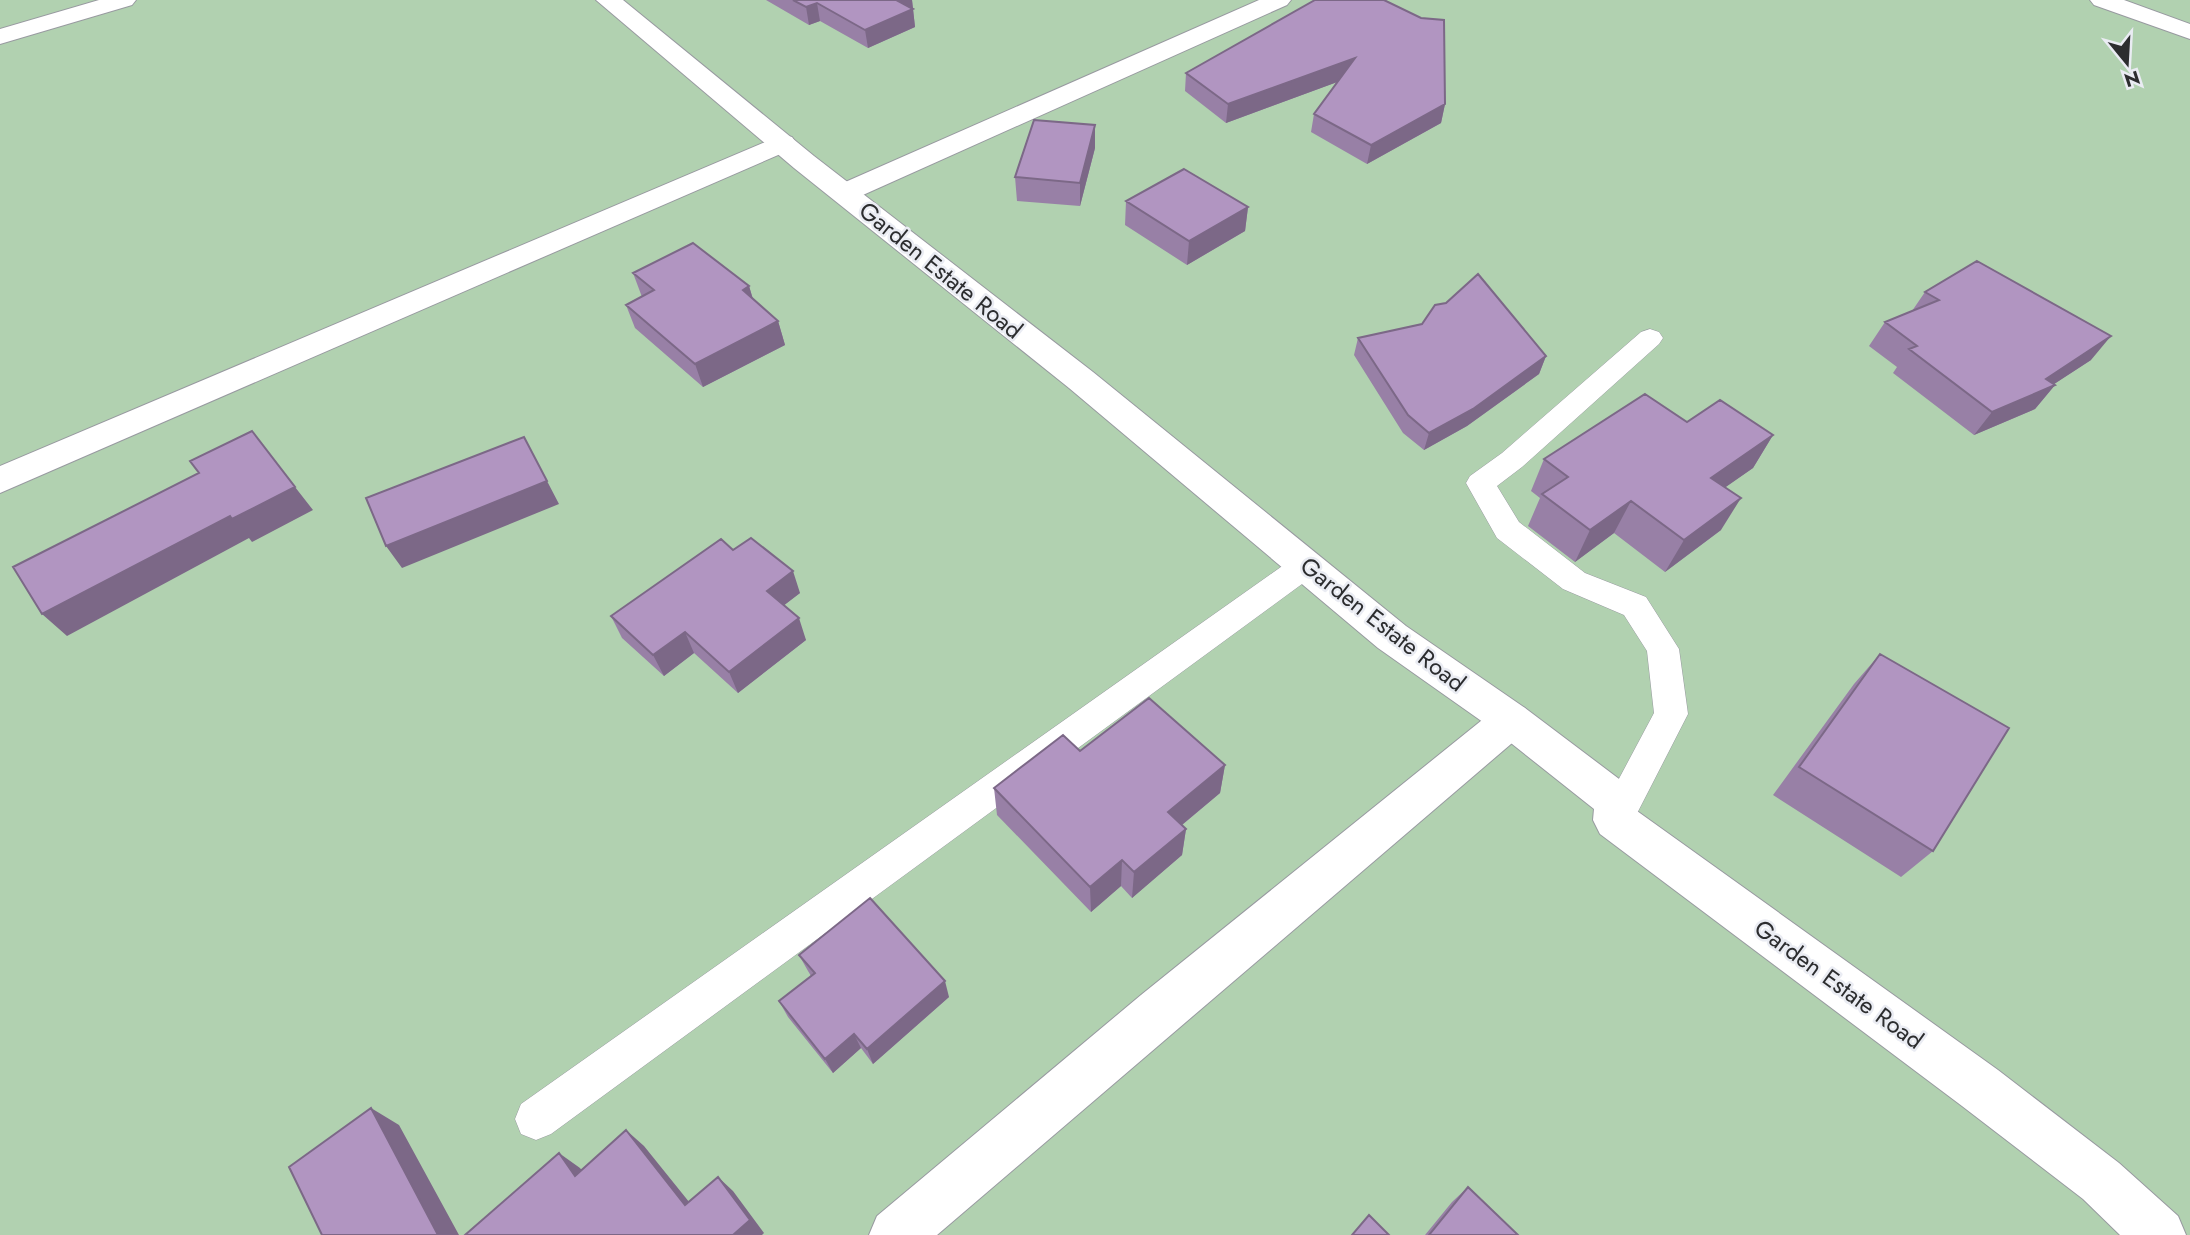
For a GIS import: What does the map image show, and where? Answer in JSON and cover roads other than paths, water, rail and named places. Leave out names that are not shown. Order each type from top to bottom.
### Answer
[{"type":"street","points":[[0,37],[124,0]]},
{"type":"street","name":"Garden Estate Road","points":[[608,0],[844,193],[1081,380],[1392,636],[1511,720],[1616,801],[1615,820],[1980,1087],[2101,1181],[2159,1235]]},
{"type":"street","points":[[844,193],[1279,0]]},
{"type":"street","points":[[2102,0],[2190,32]]},
{"type":"street","points":[[0,480],[782,143]]},
{"type":"street","points":[[895,1235],[1158,1012],[1511,720]]},
{"type":"lane","points":[[1615,820],[1671,714],[1663,649],[1635,606],[1574,582],[1508,530],[1480,483],[1512,460],[1650,338]]},
{"type":"lane","points":[[536,1119],[1306,565]]}]
